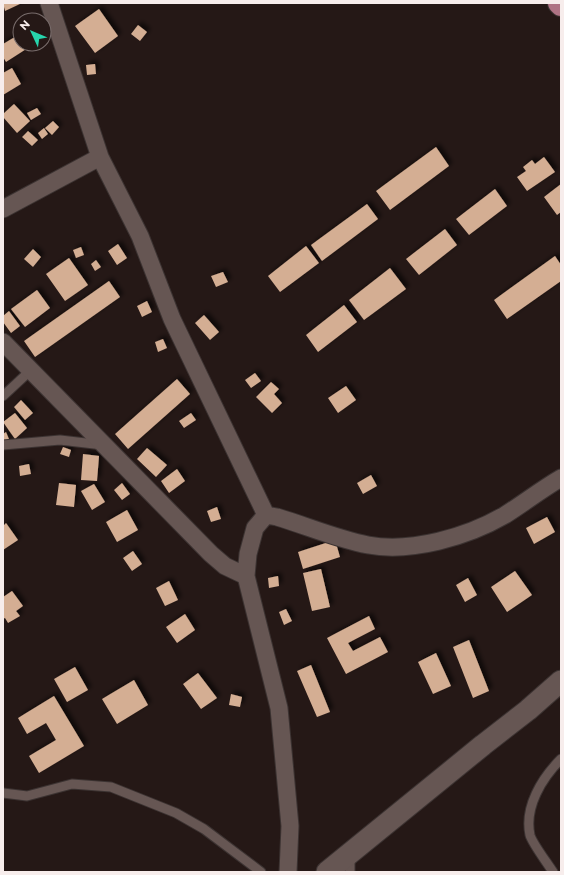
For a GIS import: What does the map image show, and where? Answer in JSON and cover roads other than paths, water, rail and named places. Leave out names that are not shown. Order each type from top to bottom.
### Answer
[{"type":"street","points":[[49,3],[100,157],[140,236],[172,319],[266,516]]},
{"type":"street","points":[[3,209],[100,157]]},
{"type":"street","points":[[3,342],[211,554],[225,566],[246,576]]},
{"type":"street","points":[[266,516],[277,517],[368,545],[404,547],[430,544],[468,531],[504,515],[561,478]]},
{"type":"street","points":[[266,516],[255,528],[248,554],[246,576],[279,708],[290,826],[288,872]]},
{"type":"street","points":[[327,872],[350,863],[561,681]]},
{"type":"lane","points":[[3,396],[31,370]]},
{"type":"lane","points":[[3,445],[60,440],[104,445]]},
{"type":"lane","points":[[553,872],[530,836],[530,813],[539,786],[561,759]]},
{"type":"lane","points":[[3,792],[27,796],[72,784],[111,787],[187,820],[204,829],[261,872]]}]
